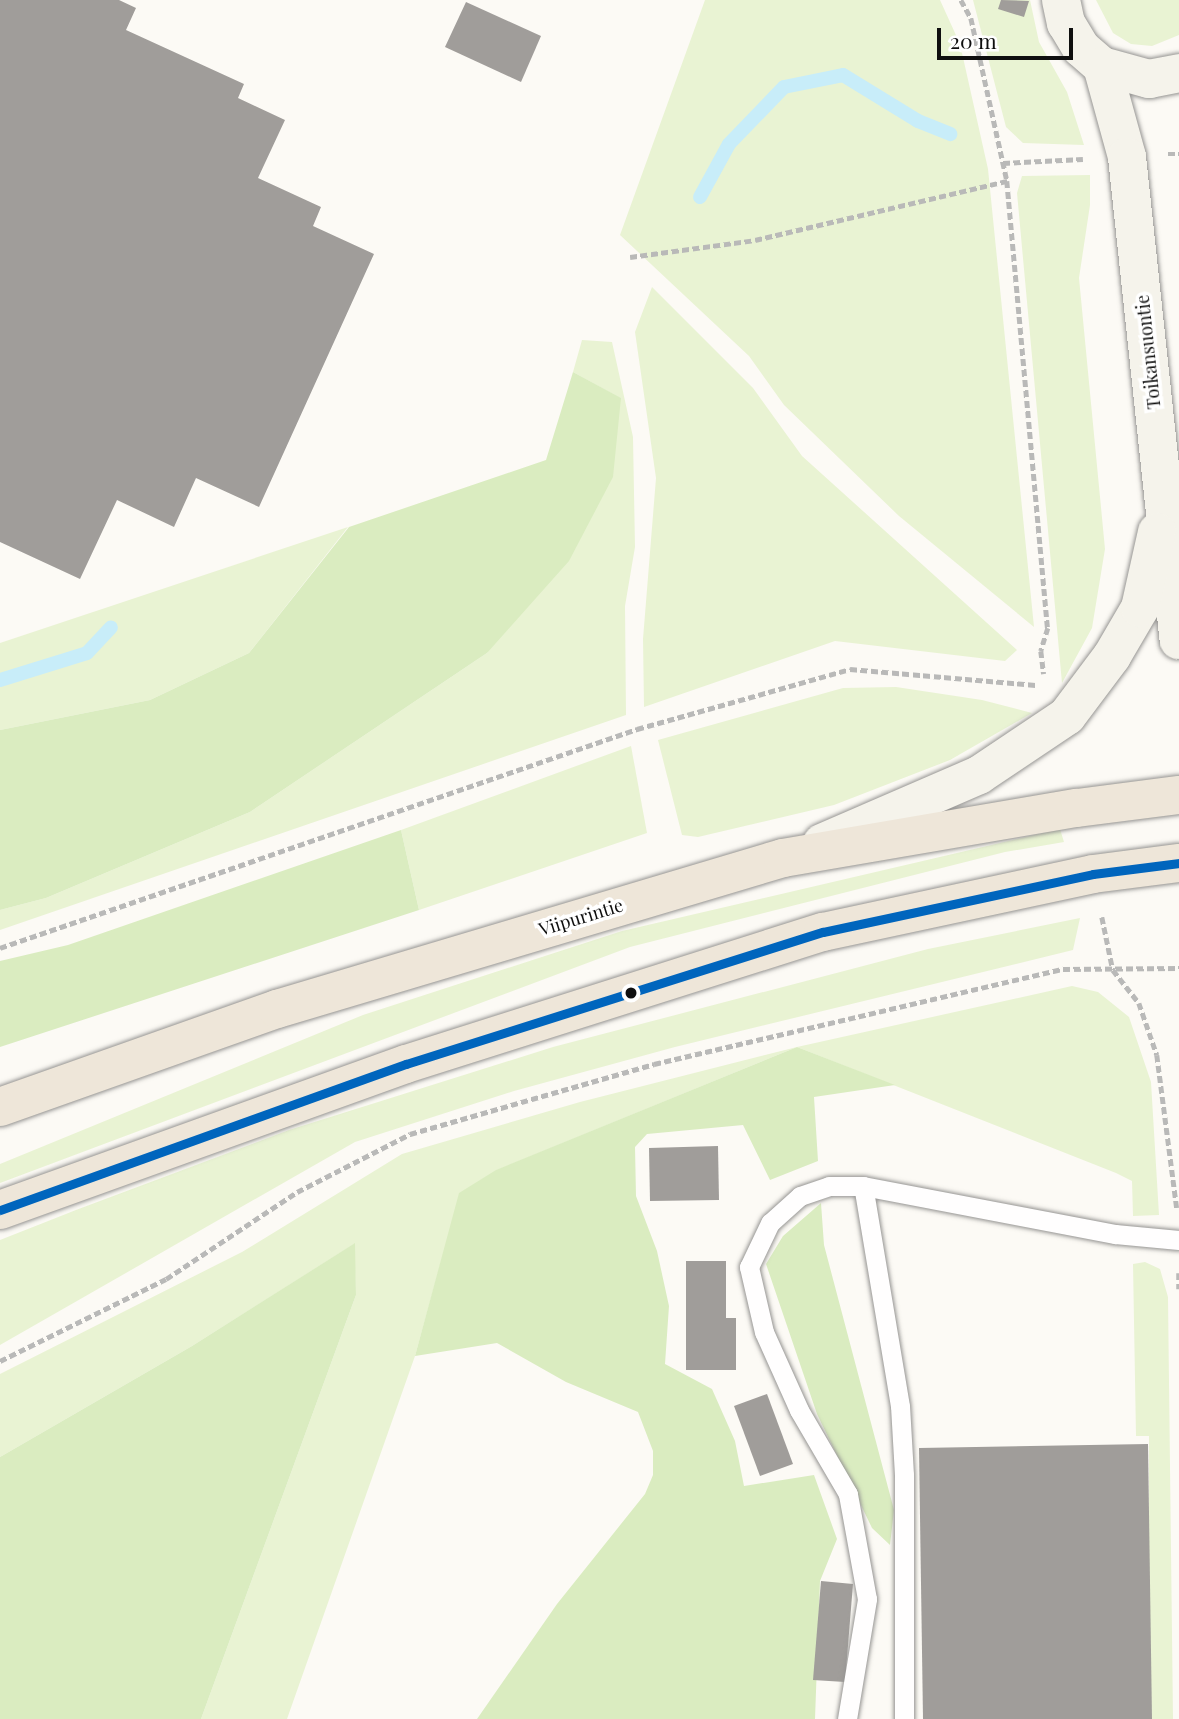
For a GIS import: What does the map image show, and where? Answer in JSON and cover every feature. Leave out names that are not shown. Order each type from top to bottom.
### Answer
[{"type":"main road","points":[[1062,0],[1066,23],[1081,48],[1102,66],[1149,79],[1179,73]]},
{"type":"main road","name":"Toikansuontie","points":[[1102,66],[1127,157],[1179,640]]},
{"type":"main road","points":[[783,858],[979,775],[1067,716],[1112,656],[1140,608],[1164,502]]},
{"type":"main road","name":"Viipurintie","points":[[0,1107],[278,1009],[783,858],[1179,795]]},
{"type":"main road","points":[[0,1210],[406,1064],[822,932],[1093,874],[1179,863]]},
{"type":"lane","points":[[847,1719],[867,1600],[848,1494],[799,1410],[764,1332],[748,1268],[770,1223],[800,1196],[829,1185],[863,1186],[1115,1234],[1179,1240]]},
{"type":"lane","points":[[863,1186],[900,1406],[904,1475],[904,1719]]},
{"type":"path","points":[[0,948],[637,729],[850,669],[1046,687],[1041,652],[1048,628],[1007,181],[971,18],[961,0]]},
{"type":"path","points":[[630,257],[755,240],[1007,181]]},
{"type":"path","points":[[1093,874],[1113,970],[1139,1003],[1157,1055],[1170,1127],[1179,1240],[1179,1289]]},
{"type":"path","points":[[0,1361],[166,1279],[297,1192],[410,1135],[654,1064],[890,1007],[1063,969],[1179,968]]},
{"type":"green space","points":[[705,0],[940,0],[960,44],[988,169],[1034,627],[899,516],[784,405],[749,356],[620,235]]},
{"type":"green space","points":[[973,0],[1030,0],[1039,42],[1067,92],[1084,145],[1023,143],[1006,127]]},
{"type":"green space","points":[[1096,0],[1179,0],[1179,35],[1152,46],[1131,44],[1113,33]]},
{"type":"green space","points":[[1090,175],[1090,205],[1079,278],[1105,549],[1092,628],[1062,683],[1017,193],[1022,176]]},
{"type":"green space","points":[[652,287],[753,388],[802,456],[1017,650],[1005,661],[835,641],[644,707],[643,639],[656,478],[635,332]]},
{"type":"green space","points":[[582,340],[612,342],[633,437],[635,547],[625,606],[626,715],[0,930],[0,910],[46,898],[250,812],[487,653],[620,398],[573,372]]},
{"type":"green space","points":[[573,372],[621,398],[613,477],[569,561],[487,653],[250,812],[46,898],[0,910],[0,730],[150,700],[249,653],[349,527],[546,460]]},
{"type":"green space","points":[[348,527],[249,653],[150,700],[0,730],[0,643]]},
{"type":"green space","points":[[896,687],[982,700],[1032,713],[950,760],[834,805],[698,837],[682,835],[658,740],[843,688]]},
{"type":"green space","points":[[631,746],[647,833],[419,910],[401,830]]},
{"type":"green space","points":[[1060,829],[1064,842],[1005,852],[630,947],[0,1183],[0,1164],[363,1015],[622,931]]},
{"type":"green space","points":[[401,830],[419,910],[0,1047],[0,961],[68,945]]},
{"type":"green space","points":[[1080,918],[1073,950],[675,1047],[514,1091],[355,1142],[0,1345],[0,1240],[289,1130],[553,1047],[928,949]]},
{"type":"green space","points":[[1072,986],[1098,992],[1129,1017],[1151,1082],[1159,1215],[1133,1216],[1132,1181],[1116,1173],[797,1047]]},
{"type":"green space","points":[[797,1047],[497,1170],[460,1193],[415,1356],[287,1719],[201,1719],[356,1295],[354,1244],[192,1346],[0,1457],[0,1374],[242,1252],[402,1154],[580,1102]]},
{"type":"green space","points":[[797,1047],[895,1085],[814,1097],[818,1161],[770,1180],[743,1125],[647,1134],[635,1147],[636,1196],[657,1251],[669,1306],[665,1364],[712,1389],[735,1441],[744,1486],[814,1475],[837,1539],[820,1581],[815,1719],[477,1719],[557,1604],[645,1494],[653,1475],[653,1451],[638,1412],[566,1382],[497,1343],[415,1356],[459,1193],[496,1170]]},
{"type":"green space","points":[[821,1203],[824,1245],[894,1510],[890,1545],[872,1528],[817,1414],[766,1264],[783,1236]]},
{"type":"green space","points":[[355,1243],[356,1295],[201,1719],[0,1719],[0,1457],[192,1346]]},
{"type":"green space","points":[[1145,1262],[1160,1269],[1168,1297],[1173,1719],[1149,1719],[1149,1436],[1136,1436],[1133,1264]]},
{"type":"building","points":[[0,0],[119,0],[136,8],[126,30],[244,84],[238,98],[285,120],[258,178],[321,207],[313,226],[374,254],[259,507],[196,478],[174,527],[117,500],[80,579],[0,542]]},
{"type":"building","points":[[1001,0],[1029,1],[1024,17],[998,9]]},
{"type":"building","points":[[466,2],[541,36],[521,82],[445,47]]},
{"type":"building","points":[[718,1146],[719,1200],[650,1201],[649,1148]]},
{"type":"building","points":[[686,1261],[726,1261],[726,1318],[736,1318],[736,1370],[686,1370]]},
{"type":"building","points":[[767,1394],[793,1464],[760,1476],[734,1406]]},
{"type":"building","points":[[1148,1444],[1152,1719],[923,1719],[919,1448]]},
{"type":"building","points":[[821,1581],[853,1584],[845,1682],[813,1680]]},
{"type":"waterway","points":[[700,197],[729,144],[784,87],[843,75],[918,121],[951,134]]},
{"type":"waterway","points":[[0,680],[87,653],[111,627]]},
{"type":"transit line","points":[[0,1210],[406,1064],[823,932],[1093,874],[1179,863]]}]
